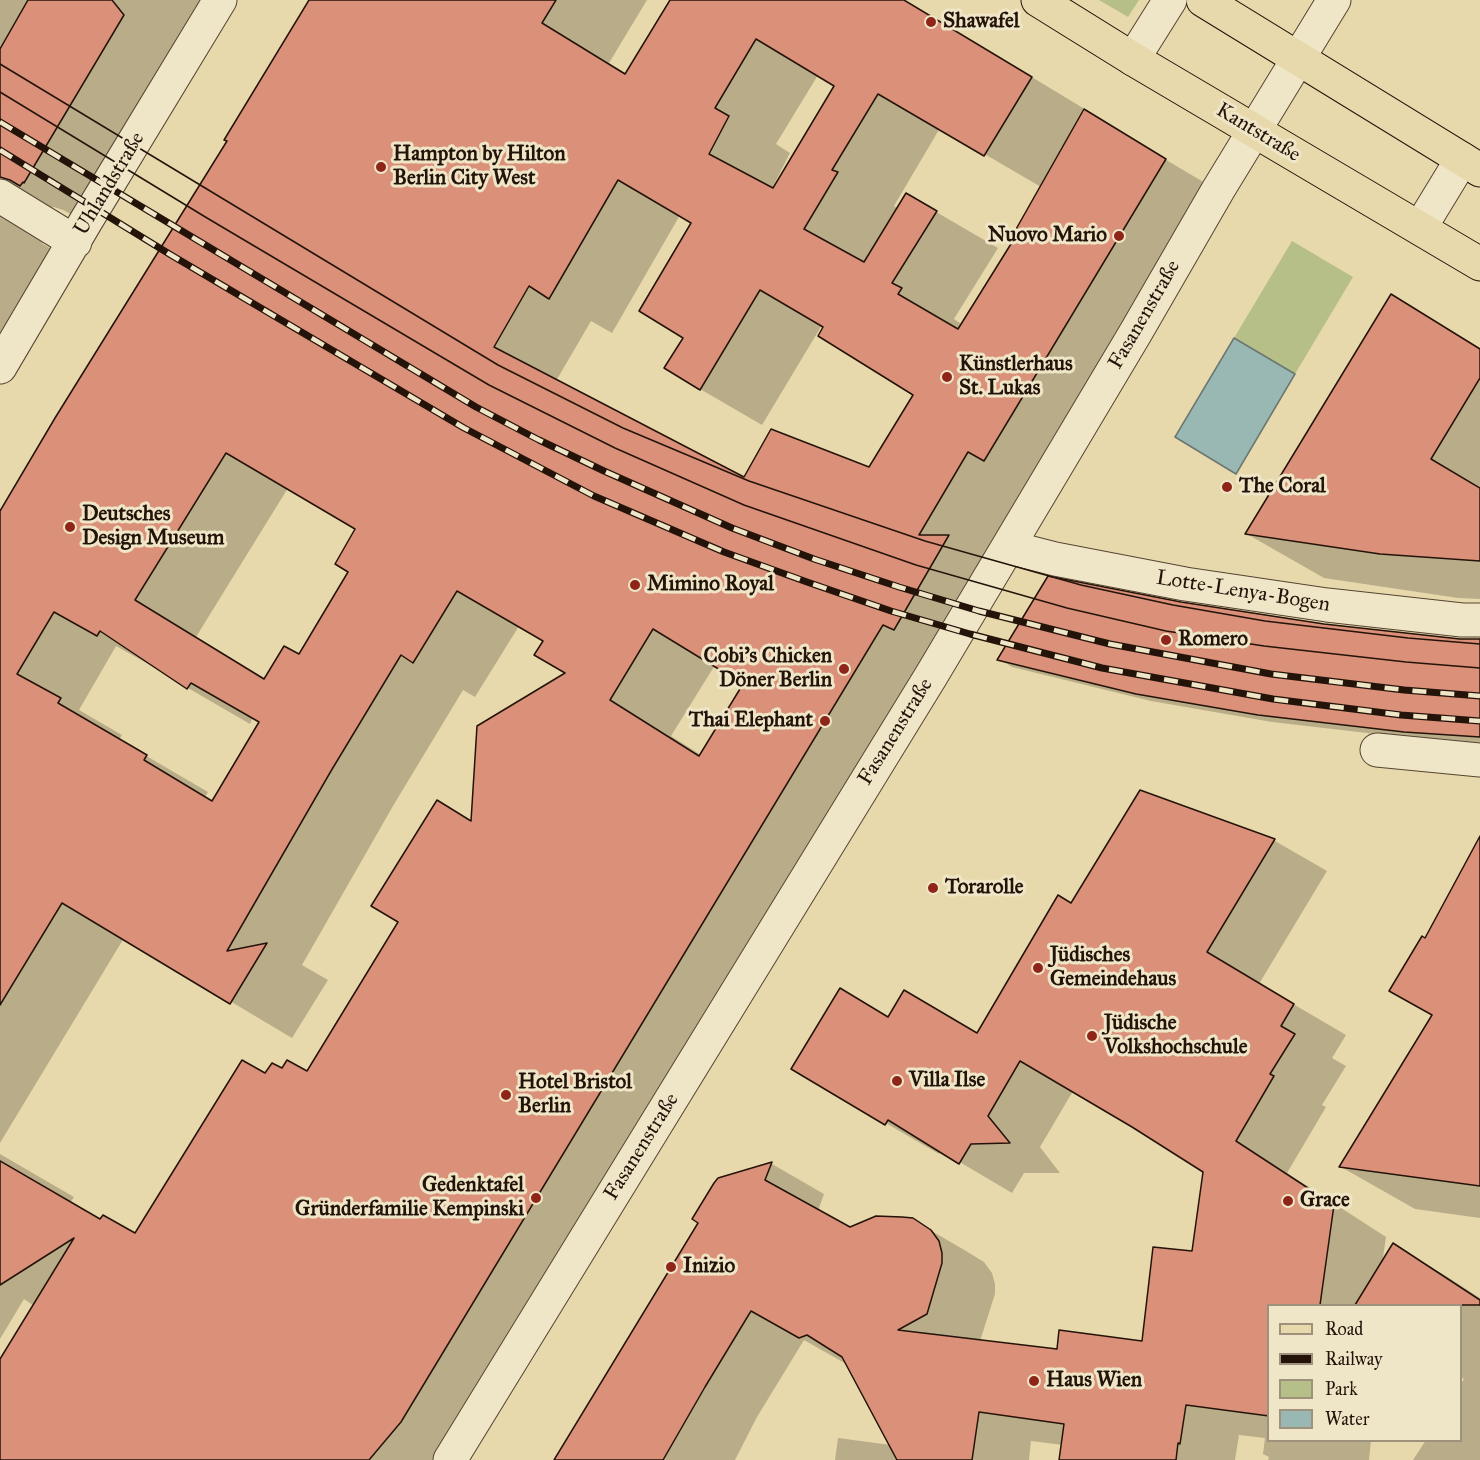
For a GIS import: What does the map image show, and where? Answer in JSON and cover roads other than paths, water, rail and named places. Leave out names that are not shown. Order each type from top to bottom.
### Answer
[{"type":"main road","name":"Kantstraße","points":[[1038,0],[1133,59],[1480,264]]},
{"type":"main road","points":[[1203,0],[1471,165]]},
{"type":"street","name":"Uhlandstraße","points":[[0,367],[220,0]]},
{"type":"street","points":[[1133,59],[1170,0]]},
{"type":"street","name":"Fasanenstraße","points":[[450,1460],[931,676],[1218,190],[1334,0]]},
{"type":"street","points":[[1420,228],[1471,165]]},
{"type":"street","points":[[0,196],[75,242]]},
{"type":"street","name":"Lotte-Lenya-Bogen","points":[[1008,547],[1055,559],[1185,584],[1327,605],[1480,620]]},
{"type":"street","points":[[1377,750],[1480,760]]},
{"type":"water","points":[[1234,338],[1295,374],[1236,474],[1175,437]]},
{"type":"tram line","points":[[0,64],[498,365],[623,428],[749,481],[925,541],[1081,585],[1173,605],[1265,621],[1480,644]]},
{"type":"tram line","points":[[0,92],[489,385],[615,448],[744,505],[916,565],[1067,608],[1166,631],[1264,646],[1480,668]]},
{"type":"railway","points":[[0,122],[476,407],[604,471],[732,528],[814,559],[899,587],[979,611],[1110,644],[1271,674],[1404,690],[1480,696]]},
{"type":"railway","points":[[0,150],[171,255],[464,428],[594,496],[724,552],[891,611],[1102,668],[1273,699],[1401,715],[1480,721]]},
{"type":"place","name":"Shawafel","points":[[931,22]]},
{"type":"place","name":"Hampton by Hilton Berlin City West","points":[[381,167]]},
{"type":"place","name":"Nuovo Mario","points":[[1119,236]]},
{"type":"place","name":"Künstlerhaus St. Lukas","points":[[947,377]]},
{"type":"place","name":"The Coral","points":[[1227,487]]},
{"type":"place","name":"Deutsches Design Museum","points":[[70,527]]},
{"type":"place","name":"Mimino Royal","points":[[635,585]]},
{"type":"place","name":"Romero","points":[[1166,640]]},
{"type":"place","name":"Cobi's Chicken Döner Berlin","points":[[844,669]]},
{"type":"place","name":"Thai Elephant","points":[[825,721]]},
{"type":"place","name":"Torarolle","points":[[933,888]]},
{"type":"place","name":"Jüdisches Gemeindehaus","points":[[1038,968]]},
{"type":"place","name":"Jüdische Volkshochschule","points":[[1092,1036]]},
{"type":"place","name":"Villa Ilse","points":[[897,1081]]},
{"type":"place","name":"Hotel Bristol Berlin","points":[[506,1095]]},
{"type":"place","name":"Gedenktafel Gründerfamilie Kempinski","points":[[536,1198]]},
{"type":"place","name":"Grace","points":[[1288,1201]]},
{"type":"place","name":"Inizio","points":[[671,1267]]},
{"type":"place","name":"Haus Wien","points":[[1034,1381]]}]
